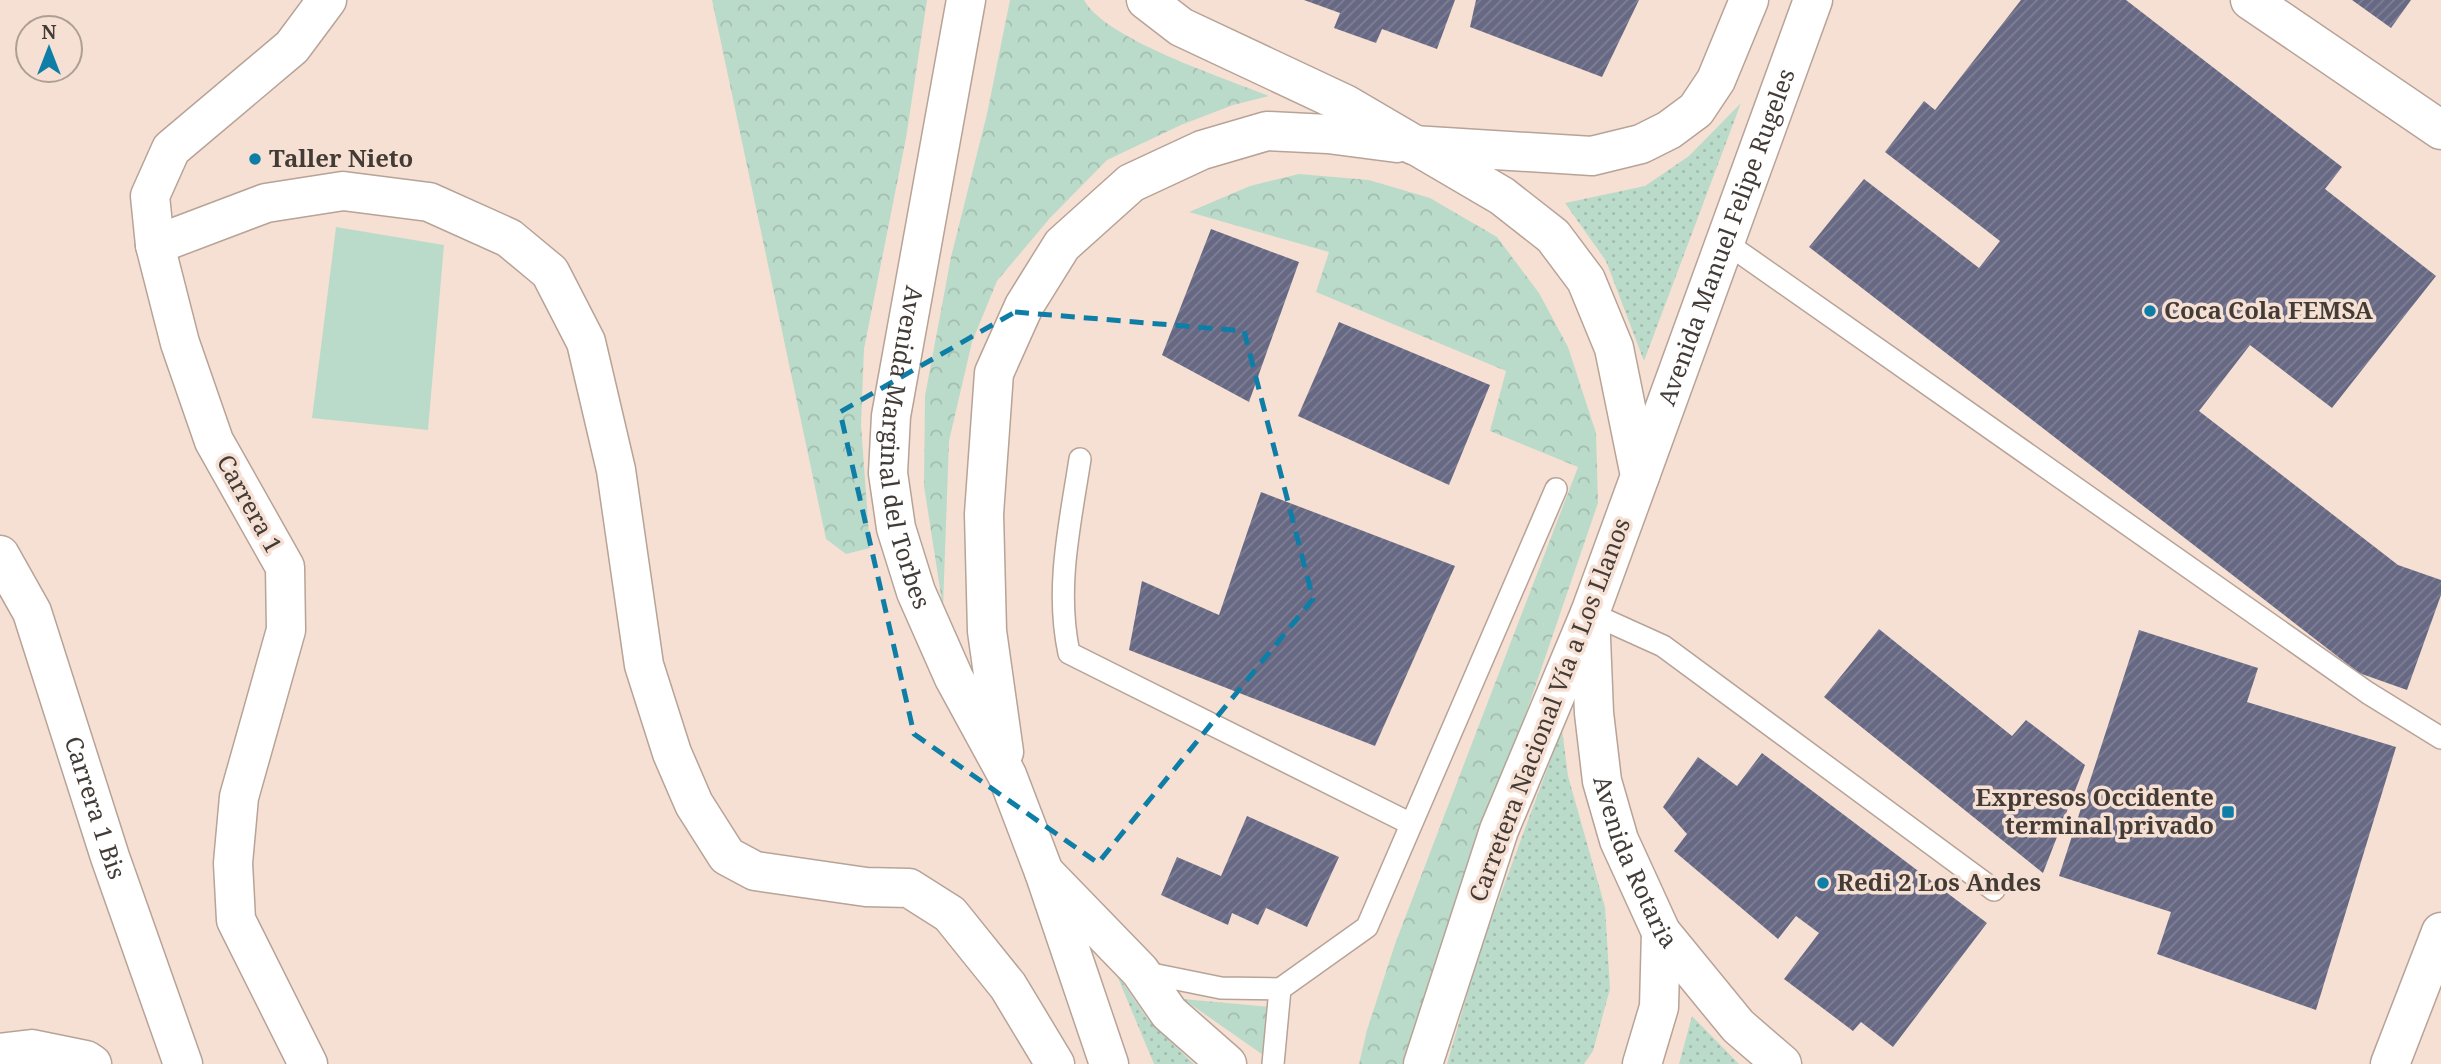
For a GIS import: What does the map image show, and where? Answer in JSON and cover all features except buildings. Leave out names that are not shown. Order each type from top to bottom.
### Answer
[{"type":"main road","name":"Carrera 1","points":[[308,1064],[236,920],[233,874],[239,796],[286,630],[285,567],[214,441],[180,343],[155,245],[150,196],[171,149],[292,47],[327,0]]},
{"type":"main road","name":"Avenida Marginal del Torbes","points":[[966,0],[891,416],[888,473],[896,528],[916,592],[954,678],[1007,775],[1044,872]]},
{"type":"main road","points":[[1146,0],[1181,27],[1345,104],[1502,196],[1553,236],[1586,280],[1614,348],[1640,476]]},
{"type":"main road","points":[[1007,775],[987,618],[984,514],[995,373],[1024,306],[1062,245],[1131,183],[1202,150],[1267,131],[1328,134],[1413,145],[1592,156],[1641,144],[1669,130],[1696,110],[1716,80],[1749,0]]},
{"type":"main road","name":"Avenida Manuel Felipe Rugeles","points":[[1640,476],[1813,0]]},
{"type":"main road","points":[[2250,0],[2441,130]]},
{"type":"main road","points":[[155,245],[265,203],[344,191],[429,201],[509,238],[550,272],[586,342],[616,470],[644,665],[672,753],[694,804],[720,846],[727,856],[755,871],[866,887],[909,888],[950,914],[1008,986],[1055,1064]]},
{"type":"main road","name":"Carretera Nacional Vía a Los Llanos","points":[[1423,1064],[1499,830],[1590,613],[1640,476]]},
{"type":"main road","name":"Carrera 1 Bis","points":[[0,555],[32,612],[110,857],[183,1064]]},
{"type":"main road","name":"Avenida Rotaria","points":[[1590,613],[1594,713],[1602,781],[1619,840],[1661,932],[1738,1026],[1782,1064]]},
{"type":"main road","points":[[1044,872],[1140,971],[1169,1013],[1227,1064]]},
{"type":"main road","points":[[1044,872],[1109,1064]]},
{"type":"main road","points":[[1642,1064],[1659,1007],[1661,932]]},
{"type":"main road","points":[[2390,1064],[2441,932]]},
{"type":"main road","points":[[0,1053],[32,1049],[86,1060],[92,1064]]},
{"type":"lane","points":[[1725,242],[2368,693],[2441,738]]},
{"type":"lane","points":[[1080,459],[1063,577],[1062,620],[1069,653],[1411,824]]},
{"type":"lane","points":[[1140,971],[1221,988],[1280,989],[1367,927],[1556,489]]},
{"type":"lane","points":[[1590,613],[1663,646],[1994,890]]},
{"type":"lane","points":[[1273,1064],[1280,989]]},
{"type":"highlighted area","points":[[1015,312],[1244,331],[1313,599],[1098,863],[914,734],[840,412]]},
{"type":"green space","points":[[712,0],[927,0],[906,138],[864,349],[861,425],[870,548],[846,554],[826,539]]},
{"type":"green space","points":[[1010,0],[1084,0],[1096,15],[1141,43],[1269,96],[1233,105],[1181,125],[1107,160],[1050,218],[997,281],[972,342],[949,441],[943,608],[924,486],[925,396],[951,257],[987,114]]},
{"type":"green space","points":[[1741,103],[1644,361],[1606,261],[1565,203],[1645,186],[1689,156]]},
{"type":"green space","points":[[1299,174],[1369,180],[1430,198],[1497,237],[1539,293],[1568,347],[1596,433],[1598,503],[1406,1064],[1359,1064],[1367,1030],[1395,944],[1578,467],[1490,431],[1506,371],[1316,292],[1329,252],[1189,212],[1250,186]]},
{"type":"green space","points":[[336,227],[444,245],[428,430],[312,418]]},
{"type":"green space","points":[[1562,729],[1568,776],[1605,907],[1610,989],[1593,1051],[1584,1064],[1447,1064],[1480,950]]},
{"type":"green space","points":[[1116,973],[1149,1021],[1194,1064],[1154,1064]]},
{"type":"green space","points":[[1183,999],[1271,1007],[1266,1057]]},
{"type":"green space","points":[[1692,1016],[1739,1064],[1679,1064]]},
{"type":"place","name":"Taller Nieto","points":[[255,159]]},
{"type":"place","name":"Coca Cola FEMSA","points":[[2150,311]]},
{"type":"place","name":"Expresos Occidente terminal privado","points":[[2228,812]]},
{"type":"place","name":"Redi 2 Los Andes","points":[[1823,883]]}]
